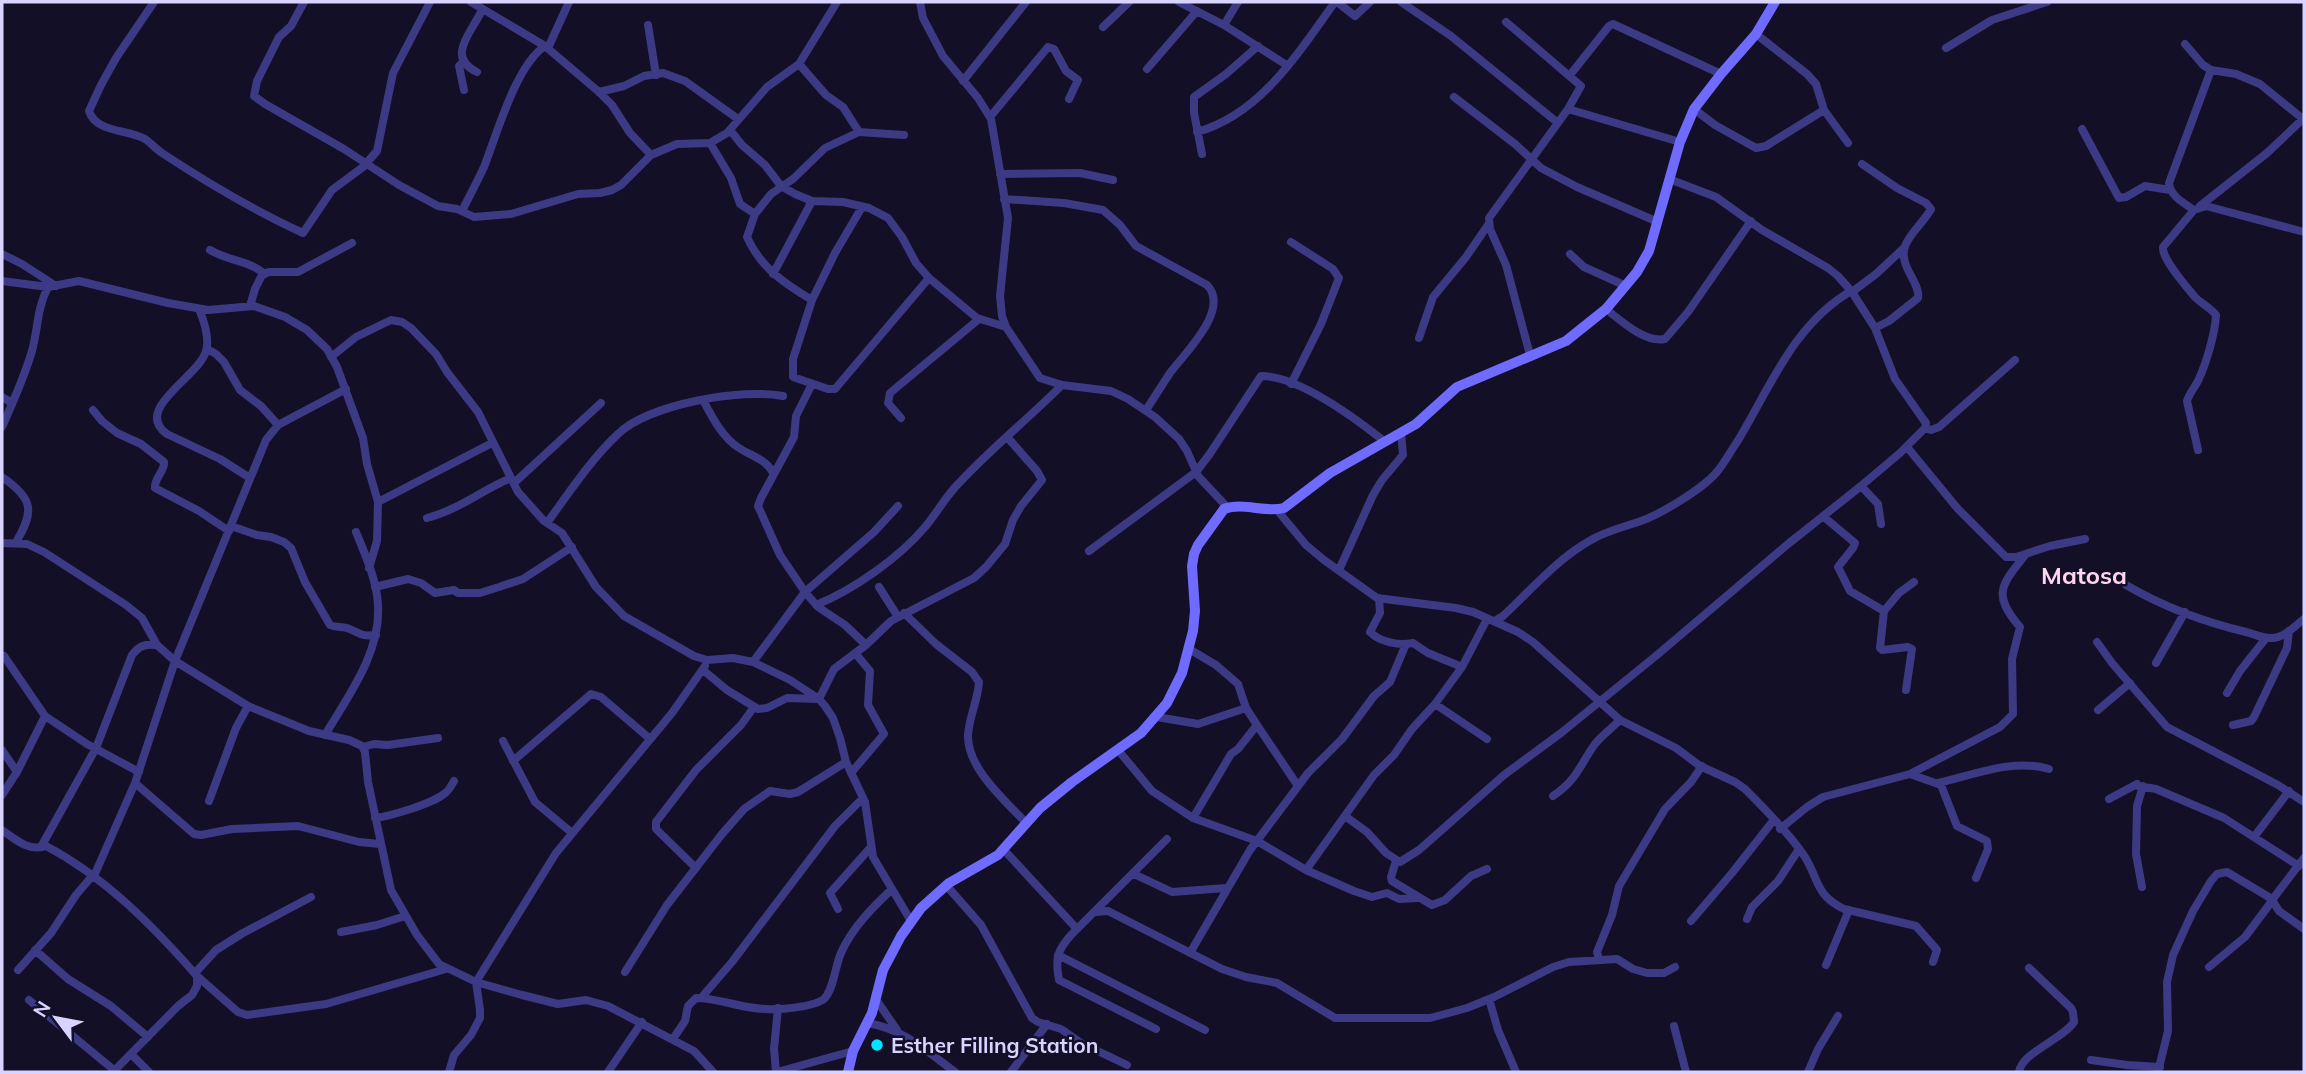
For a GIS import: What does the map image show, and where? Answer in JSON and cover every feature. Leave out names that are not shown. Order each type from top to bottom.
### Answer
[{"type":"street","points":[[154,2],[101,85],[89,111],[98,124],[144,139],[230,194],[303,233],[332,191],[367,163],[380,144],[387,93],[393,73],[430,2]]},
{"type":"street","points":[[304,2],[291,26],[279,37],[257,81],[254,96],[399,185],[438,206],[474,217],[511,214],[579,194],[600,194],[621,185],[651,155],[677,145],[710,143],[730,130],[766,87],[799,64],[837,2]]},
{"type":"street","points":[[474,2],[482,10],[546,47],[599,92],[612,105],[629,133],[651,155]]},
{"type":"street","points":[[462,212],[515,90],[536,54],[546,47],[569,2]]},
{"type":"street","points":[[920,2],[923,18],[943,56],[990,117],[1008,218],[1008,237],[1001,276],[1002,316],[1006,327],[1037,375],[1062,385],[1111,391],[1146,410],[1179,439],[1196,472],[1227,507],[1278,510],[1292,503],[1330,473],[1416,424],[1457,387],[1566,341],[1606,309],[1647,257],[1669,179],[1694,109],[1756,34],[1775,2]]},
{"type":"street","points":[[963,81],[1026,2]]},
{"type":"street","points":[[1103,27],[1129,2]]},
{"type":"street","points":[[1179,2],[1224,25],[1287,66]]},
{"type":"street","points":[[1224,25],[1238,2]]},
{"type":"street","points":[[1197,132],[1229,120],[1246,108],[1287,66],[1336,2],[1356,16],[1370,2]]},
{"type":"street","points":[[1401,2],[1451,36],[1558,123]]},
{"type":"street","points":[[1946,48],[1992,20],[2047,2]]},
{"type":"street","points":[[477,72],[467,68],[460,56],[482,10]]},
{"type":"street","points":[[1147,69],[1197,11]]},
{"type":"street","points":[[1419,338],[1433,297],[1466,257],[1488,225],[1490,216],[1568,109],[1581,86],[1506,22]]},
{"type":"street","points":[[1570,75],[1609,26],[1614,24],[1721,74]]},
{"type":"street","points":[[648,25],[656,75]]},
{"type":"street","points":[[1756,34],[1816,84],[1824,110],[1848,143]]},
{"type":"street","points":[[2185,44],[2194,57],[2211,70],[2236,74],[2260,84],[2303,118],[2267,153],[2196,209],[2168,240],[2162,252],[2194,296],[2216,316],[2216,326],[2198,380],[2187,401],[2198,450]]},
{"type":"street","points":[[1202,154],[1194,97],[1258,46]]},
{"type":"street","points":[[990,117],[1048,47],[1054,49],[1066,71],[1078,80],[1069,99]]},
{"type":"street","points":[[463,62],[459,66],[464,90]]},
{"type":"street","points":[[799,64],[826,95],[843,107],[859,132]]},
{"type":"street","points":[[2170,190],[2171,176],[2211,70]]},
{"type":"street","points":[[599,92],[663,73],[685,81],[738,119]]},
{"type":"street","points":[[1454,97],[1541,168],[1568,183],[1658,222]]},
{"type":"street","points":[[1568,109],[1681,142]]},
{"type":"street","points":[[1694,109],[1715,125],[1756,148],[1766,146],[1824,110]]},
{"type":"street","points":[[2082,129],[2119,198],[2126,197],[2143,186],[2170,190],[2179,201],[2196,209],[2206,206],[2304,232]]},
{"type":"street","points":[[730,130],[742,145],[765,165],[781,186],[795,194],[812,201],[862,206],[889,219],[916,263],[929,278],[979,319],[1006,327]]},
{"type":"street","points":[[812,300],[773,274],[759,258],[747,237],[755,214],[781,186],[798,175],[825,148],[859,132],[904,135]]},
{"type":"street","points":[[710,143],[731,178],[740,204],[755,214]]},
{"type":"street","points":[[1306,870],[1374,775],[1394,755],[1412,729],[1435,704],[1491,620],[1503,616],[1563,558],[1583,545],[1594,538],[1644,520],[1710,480],[1752,418],[1796,340],[1836,302],[1852,292],[1905,247],[1928,215],[1930,206],[1862,164]]},
{"type":"street","points":[[1000,174],[1080,173],[1113,180]]},
{"type":"street","points":[[1345,816],[1367,832],[1396,861],[1404,861],[1504,775],[1598,702],[1824,517],[1907,447],[1925,428],[1923,419],[1895,379],[1875,328],[1852,292],[1832,270],[1780,242],[1716,197],[1669,179]]},
{"type":"street","points":[[1004,200],[1064,203],[1104,210],[1136,246],[1212,290],[1214,299],[1209,320],[1146,410]]},
{"type":"street","points":[[773,274],[812,201]]},
{"type":"street","points":[[862,206],[812,300],[793,359],[793,377],[833,390],[836,388],[929,278]]},
{"type":"street","points":[[1606,309],[1629,327],[1660,340],[1665,339],[1688,312],[1751,221]]},
{"type":"street","points":[[1488,225],[1506,265],[1530,355]]},
{"type":"street","points":[[1291,384],[1321,324],[1339,279],[1333,270],[1292,242]]},
{"type":"street","points":[[250,306],[257,282],[265,274],[298,272],[352,243]]},
{"type":"street","points":[[1875,328],[1919,296],[1908,271],[1905,247]]},
{"type":"street","points":[[210,250],[222,258],[243,262],[265,274]]},
{"type":"street","points":[[2,254],[52,287]]},
{"type":"street","points":[[1570,254],[1584,267],[1626,286]]},
{"type":"street","points":[[2,282],[52,287],[79,281],[199,309],[250,306],[285,317],[307,330],[327,349],[346,388],[363,438],[378,502],[377,541],[369,568]]},
{"type":"street","points":[[2,427],[29,362],[40,306],[52,287]]},
{"type":"street","points":[[199,309],[205,324],[207,349],[195,369],[160,406],[156,422],[167,434],[220,459],[250,478]]},
{"type":"street","points":[[901,418],[888,403],[890,393],[979,319]]},
{"type":"street","points":[[331,357],[356,337],[391,320],[402,322],[411,328],[436,354],[478,412],[518,492],[547,523],[562,533],[596,587],[624,616],[694,656],[707,660],[728,657],[753,662],[790,680],[820,699],[833,718],[846,762],[863,798],[875,861],[911,921]]},
{"type":"street","points":[[207,349],[224,362],[240,390],[261,406],[278,425]]},
{"type":"street","points":[[1925,428],[1931,430],[1939,427],[2015,360]]},
{"type":"street","points":[[1089,551],[1196,472],[1258,378],[1263,375],[1291,384],[1343,409],[1384,441]]},
{"type":"street","points":[[812,384],[797,414],[794,437],[761,498],[759,510],[780,555],[805,592],[816,605],[845,625],[866,646]]},
{"type":"street","points":[[816,605],[858,583],[905,547],[926,526],[958,483],[1062,385]]},
{"type":"street","points":[[18,970],[51,933],[76,895],[94,876],[135,783],[175,661],[266,440],[278,425],[346,388]]},
{"type":"street","points":[[547,523],[596,457],[620,431],[659,410],[703,400],[751,394],[783,396]]},
{"type":"street","points":[[2,397],[12,403]]},
{"type":"street","points":[[703,400],[716,424],[733,443],[765,462],[774,474]]},
{"type":"street","points":[[427,518],[445,513],[497,484],[512,481],[601,403]]},
{"type":"street","points":[[93,410],[102,422],[117,433],[141,444],[164,462],[155,488],[230,528],[284,542],[291,548],[310,592],[330,625],[336,628],[344,626],[362,636],[376,635]]},
{"type":"street","points":[[1339,570],[1373,495],[1403,455],[1401,432]]},
{"type":"street","points":[[820,699],[834,669],[866,646],[901,615],[977,575],[1006,542],[1016,514],[1042,480],[1008,438]]},
{"type":"street","points":[[378,502],[492,443]]},
{"type":"street","points":[[1907,447],[1958,509],[2004,555],[2011,558],[2085,539]]},
{"type":"street","points":[[2,477],[16,486],[29,507],[27,524],[16,542]]},
{"type":"street","points":[[1861,486],[1878,504],[1881,524]]},
{"type":"street","points":[[753,662],[805,592],[874,532],[898,506]]},
{"type":"street","points":[[848,1072],[883,970],[911,921],[946,885],[1004,850],[1044,805],[1072,782],[1141,733],[1172,696],[1182,673],[1195,618],[1193,559],[1198,545],[1227,507]]},
{"type":"street","points":[[1278,510],[1306,545],[1379,598],[1456,608],[1491,620],[1533,642],[1620,720],[1741,786],[1799,849],[1822,893],[1833,903],[1850,910],[1918,927],[1937,950],[1934,962]]},
{"type":"street","points":[[1824,517],[1855,543],[1838,567],[1850,591],[1884,611]]},
{"type":"street","points":[[325,735],[356,682],[376,635],[378,605],[375,587],[356,532]]},
{"type":"street","points":[[2,543],[27,544],[44,552],[126,605],[142,618],[157,645],[175,661],[248,706],[309,732],[349,740],[363,747],[438,738]]},
{"type":"street","points":[[375,587],[408,579],[421,583],[435,593],[454,590],[458,593],[480,593],[523,579],[572,547]]},
{"type":"street","points":[[1780,828],[1824,797],[1910,774],[2000,727],[2012,716],[2012,659],[2020,627],[2008,613],[2001,593],[2004,583],[2026,554]]},
{"type":"street","points":[[1906,690],[1912,649],[1880,648],[1884,611],[1899,593],[1914,582]]},
{"type":"street","points":[[2126,584],[2151,599],[2225,627],[2266,638],[2275,638],[2304,619]]},
{"type":"street","points":[[879,587],[901,615],[972,672],[979,682],[968,734],[972,760],[1027,824]]},
{"type":"street","points":[[1379,598],[1380,613],[1370,633],[1381,640],[1414,643],[1428,653],[1462,667]]},
{"type":"street","points":[[2156,663],[2185,612]]},
{"type":"street","points":[[2233,725],[2251,721],[2254,717],[2287,649],[2289,631]]},
{"type":"street","points":[[2227,693],[2240,671],[2266,638]]},
{"type":"street","points":[[2097,642],[2166,727],[2289,791],[2304,802]]},
{"type":"street","points":[[1190,953],[1226,888],[1257,841],[1298,786],[1342,739],[1374,696],[1390,682],[1406,644]]},
{"type":"street","points":[[41,847],[96,748],[132,655],[139,646],[157,645]]},
{"type":"street","points":[[1189,649],[1220,668],[1240,687],[1256,725],[1298,786]]},
{"type":"street","points":[[851,773],[884,733],[869,705],[870,671],[855,653]]},
{"type":"street","points":[[4,656],[45,716],[66,732],[139,772]]},
{"type":"street","points":[[449,1072],[458,1049],[471,1035],[480,1018],[476,982],[547,865],[672,713],[703,670],[707,660]]},
{"type":"street","points":[[703,670],[754,707],[763,709],[788,698],[820,699]]},
{"type":"street","points":[[2098,710],[2130,683]]},
{"type":"street","points":[[513,761],[591,694],[601,697],[649,738]]},
{"type":"street","points":[[1435,704],[1487,739]]},
{"type":"street","points":[[209,801],[236,728],[248,706]]},
{"type":"street","points":[[696,868],[656,829],[656,822],[696,770],[741,725],[754,707]]},
{"type":"street","points":[[1157,717],[1198,724],[1247,708]]},
{"type":"street","points":[[2,795],[17,772],[45,716]]},
{"type":"street","points":[[1553,796],[1572,781],[1597,742],[1620,720]]},
{"type":"street","points":[[1193,818],[1231,754],[1256,725]]},
{"type":"street","points":[[503,741],[535,802],[572,833]]},
{"type":"street","points":[[363,747],[391,890],[436,962],[476,982],[558,1004],[595,1002],[642,1022],[696,1052],[713,1072]]},
{"type":"street","points":[[2,750],[17,772]]},
{"type":"street","points":[[1118,750],[1152,791],[1193,818],[1257,841],[1306,870],[1372,897],[1387,893],[1398,899],[1418,898]]},
{"type":"street","points":[[625,972],[654,923],[744,808],[772,791],[797,792],[846,762]]},
{"type":"street","points":[[1910,774],[1938,783],[2014,765],[2035,764],[2049,769]]},
{"type":"street","points":[[1599,960],[1597,952],[1612,915],[1619,886],[1667,806],[1691,782],[1702,766]]},
{"type":"street","points":[[375,818],[396,814],[439,798],[454,781]]},
{"type":"street","points":[[135,783],[194,834],[298,826],[359,842],[380,844]]},
{"type":"street","points":[[1938,783],[1946,795],[1959,828],[1987,841],[1988,849],[1976,878]]},
{"type":"street","points":[[2109,799],[2137,784],[2156,789],[2224,818],[2302,862],[2255,926],[2235,947],[2208,967]]},
{"type":"street","points":[[2142,887],[2136,854],[2137,804],[2143,786]]},
{"type":"street","points":[[2254,837],[2289,791]]},
{"type":"street","points":[[701,998],[732,962],[835,825],[863,798]]},
{"type":"street","points":[[1691,921],[1773,821]]},
{"type":"street","points":[[2,830],[26,846],[36,849],[43,845],[50,848],[94,876],[128,904],[196,974],[238,1012],[247,1015],[326,1004],[446,969]]},
{"type":"street","points":[[1156,1029],[1061,981],[1058,978],[1058,955],[1060,947],[1167,839]]},
{"type":"street","points":[[838,909],[830,893],[871,847]]},
{"type":"street","points":[[1747,919],[1752,907],[1778,881],[1799,849]]},
{"type":"street","points":[[1004,850],[1077,929]]},
{"type":"street","points":[[1396,861],[1391,880],[1430,905],[1439,904],[1471,876],[1487,869]]},
{"type":"street","points":[[2091,1060],[2159,1069],[2168,1031],[2166,995],[2171,962],[2193,911],[2213,877],[2221,872],[2227,872],[2272,900],[2279,911],[2304,929]]},
{"type":"street","points":[[1134,874],[1172,892],[1226,888]]},
{"type":"street","points":[[946,885],[981,925],[1035,1021],[1061,1029],[1081,1043],[1127,1065]]},
{"type":"street","points":[[673,1039],[685,1021],[689,1005],[696,998],[744,1007],[778,1008],[812,1004],[824,998],[841,952],[854,931],[891,890]]},
{"type":"street","points":[[29,1000],[113,1071],[192,995],[197,986],[196,974],[216,950],[311,897]]},
{"type":"street","points":[[1826,965],[1850,910]]},
{"type":"street","points":[[1096,912],[1108,911],[1235,974],[1279,984],[1335,1018],[1430,1018],[1489,999],[1561,964],[1619,960],[1633,969],[1647,973],[1664,972],[1675,967]]},
{"type":"street","points":[[341,932],[405,916]]},
{"type":"street","points":[[35,950],[68,979],[111,1006],[148,1037]]},
{"type":"street","points":[[1058,955],[1205,1030]]},
{"type":"street","points":[[2019,1072],[2023,1062],[2066,1031],[2074,1022],[2071,1008],[2029,968]]},
{"type":"street","points":[[875,998],[897,1030],[955,1072]]},
{"type":"street","points":[[1489,999],[1498,1030],[1516,1072]]},
{"type":"street","points":[[778,1008],[776,1072],[853,1051]]},
{"type":"street","points":[[1808,1072],[1838,1016]]},
{"type":"street","points":[[608,1072],[642,1022]]},
{"type":"street","points":[[867,1023],[897,1030]]},
{"type":"street","points":[[1011,1072],[1047,1024]]},
{"type":"street","points":[[1674,1026],[1685,1072]]},
{"type":"street","points":[[131,1054],[149,1072]]},
{"type":"street","points":[[797,1072],[806,1063]]},
{"type":"place","name":"Esther Filling Station","points":[[877,1045]]},
{"type":"district","name":"Matosa","points":[[2084,575]]}]
